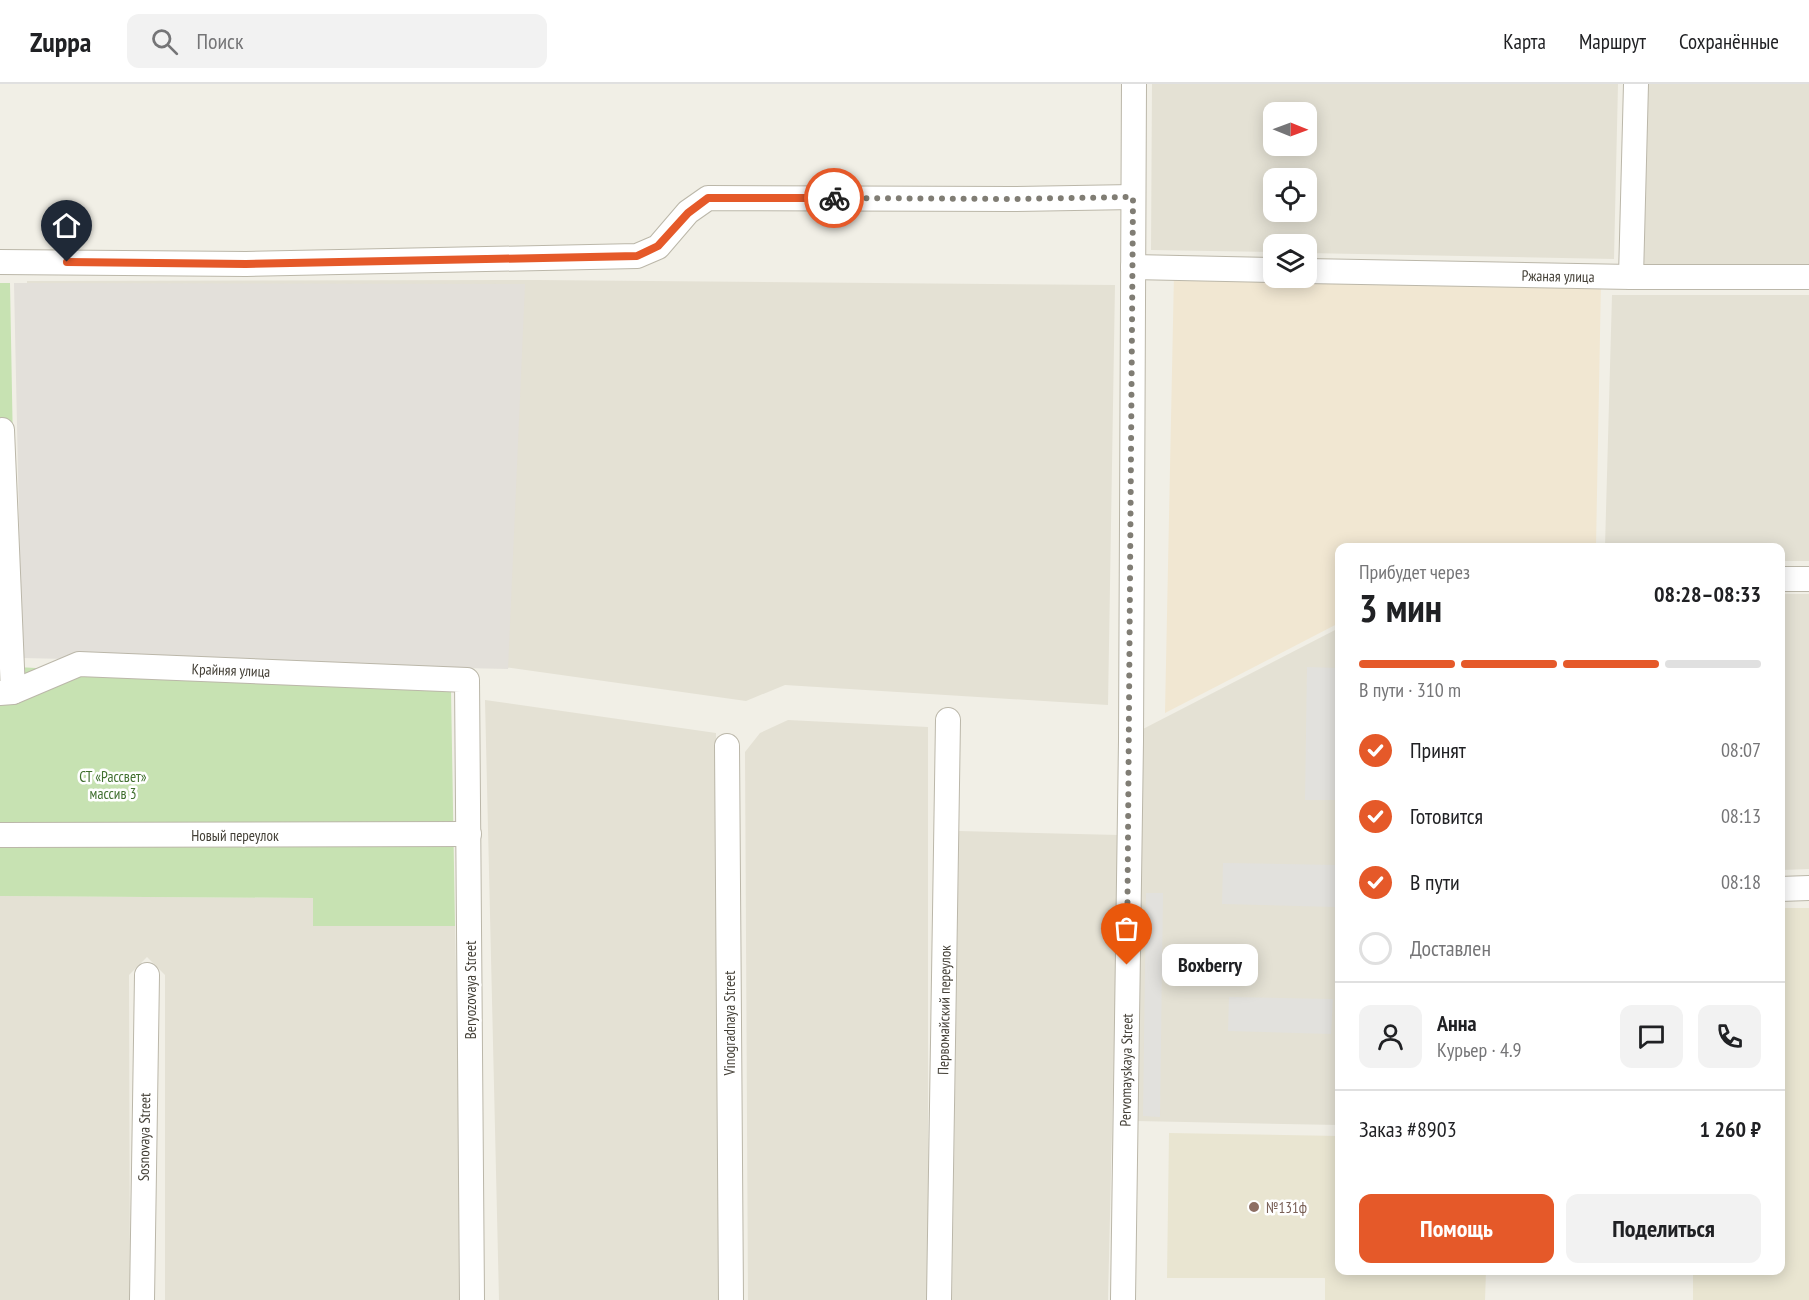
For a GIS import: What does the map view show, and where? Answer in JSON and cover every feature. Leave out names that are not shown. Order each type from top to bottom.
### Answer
[{"type":"street","name":"Pervomayskaya Street","points":[[1123,1300],[1131,729],[1134,84]]},
{"type":"street","points":[[1631,277],[1636,84]]},
{"type":"street","points":[[0,262],[246,264],[637,256],[658,246],[688,213],[708,198],[1133,197]]},
{"type":"street","points":[[1133,267],[1263,270]]},
{"type":"street","name":"Ржаная улица","points":[[1317,271],[1631,277],[1809,277]]},
{"type":"street","points":[[2,430],[6,692]]},
{"type":"street","points":[[1785,579],[1809,579]]},
{"type":"street","name":"Крайняя улица","points":[[6,692],[79,664],[467,680]]},
{"type":"street","name":"Beryozovaya Street","points":[[467,680],[472,1300]]},
{"type":"street","name":"Первомайский переулок","points":[[939,1300],[948,720]]},
{"type":"street","name":"Vinogradnaya Street","points":[[727,746],[730,1300]]},
{"type":"street","name":"Новый переулок","points":[[0,835],[469,834]]},
{"type":"street","points":[[1785,889],[1809,888]]},
{"type":"street","name":"Sosnovaya Street","points":[[142,1300],[147,975]]},
{"type":"shaded area","points":[[1152,84],[1618,84],[1614,259],[1317,253],[1317,234],[1263,234],[1263,252],[1151,250]]},
{"type":"shaded area","points":[[1648,84],[1809,84],[1809,268],[1644,268]]},
{"type":"shaded area","points":[[1174,273],[1263,277],[1263,288],[1317,288],[1317,278],[1601,281],[1596,543],[1335,543],[1335,625],[1165,713]]},
{"type":"shaded area","points":[[538,280],[1115,285],[1108,705],[785,685],[746,701],[468,662],[29,637],[27,281]]},
{"type":"shaded area","points":[[14,283],[525,284],[508,669],[22,658]]},
{"type":"shaded area","points":[[1612,295],[1809,295],[1809,561],[1785,561],[1785,543],[1605,543]]},
{"type":"shaded area","points":[[1785,594],[1809,594],[1809,869],[1785,870]]},
{"type":"shaded area","points":[[1335,630],[1335,1125],[1136,1121],[1143,729]]},
{"type":"shaded area","points":[[1307,667],[1335,668],[1335,800],[1305,800]]},
{"type":"shaded area","points":[[485,700],[716,733],[721,1300],[499,1300]]},
{"type":"shaded area","points":[[788,720],[928,727],[928,1300],[748,1300],[745,752],[760,733]]},
{"type":"shaded area","points":[[959,831],[1119,835],[1108,1300],[952,1300]]},
{"type":"shaded area","points":[[1223,863],[1335,865],[1335,907],[1222,904]]},
{"type":"shaded area","points":[[1146,893],[1163,893],[1160,1117],[1143,1116]]},
{"type":"shaded area","points":[[0,896],[313,898],[313,926],[455,926],[463,1300],[165,1300],[165,975],[147,957],[129,975],[130,1300],[0,1300]]},
{"type":"shaded area","points":[[1785,908],[1809,908],[1809,1300],[1693,1300],[1693,1275],[1785,1275]]},
{"type":"shaded area","points":[[1229,997],[1333,999],[1331,1034],[1228,1031]]},
{"type":"shaded area","name":"№131ф","points":[[1169,1133],[1335,1136],[1335,1275],[1486,1275],[1485,1300],[1325,1300],[1325,1278],[1167,1278]]},
{"type":"green space","name":"СТ «Рассвет» массив 3","points":[[0,283],[10,283],[17,667],[451,690],[455,926],[313,926],[313,898],[0,896]]},
{"type":"way so far","points":[[834,198],[1133,197],[1131,741],[1127,965]]},
{"type":"place","name":"Boxberry","points":[[1127,965]]},
{"type":"place","name":"№131ф","points":[[1254,1207]]},
{"type":"route","points":[[67,262],[246,264],[637,256],[658,246],[688,213],[708,198],[834,198]]}]
